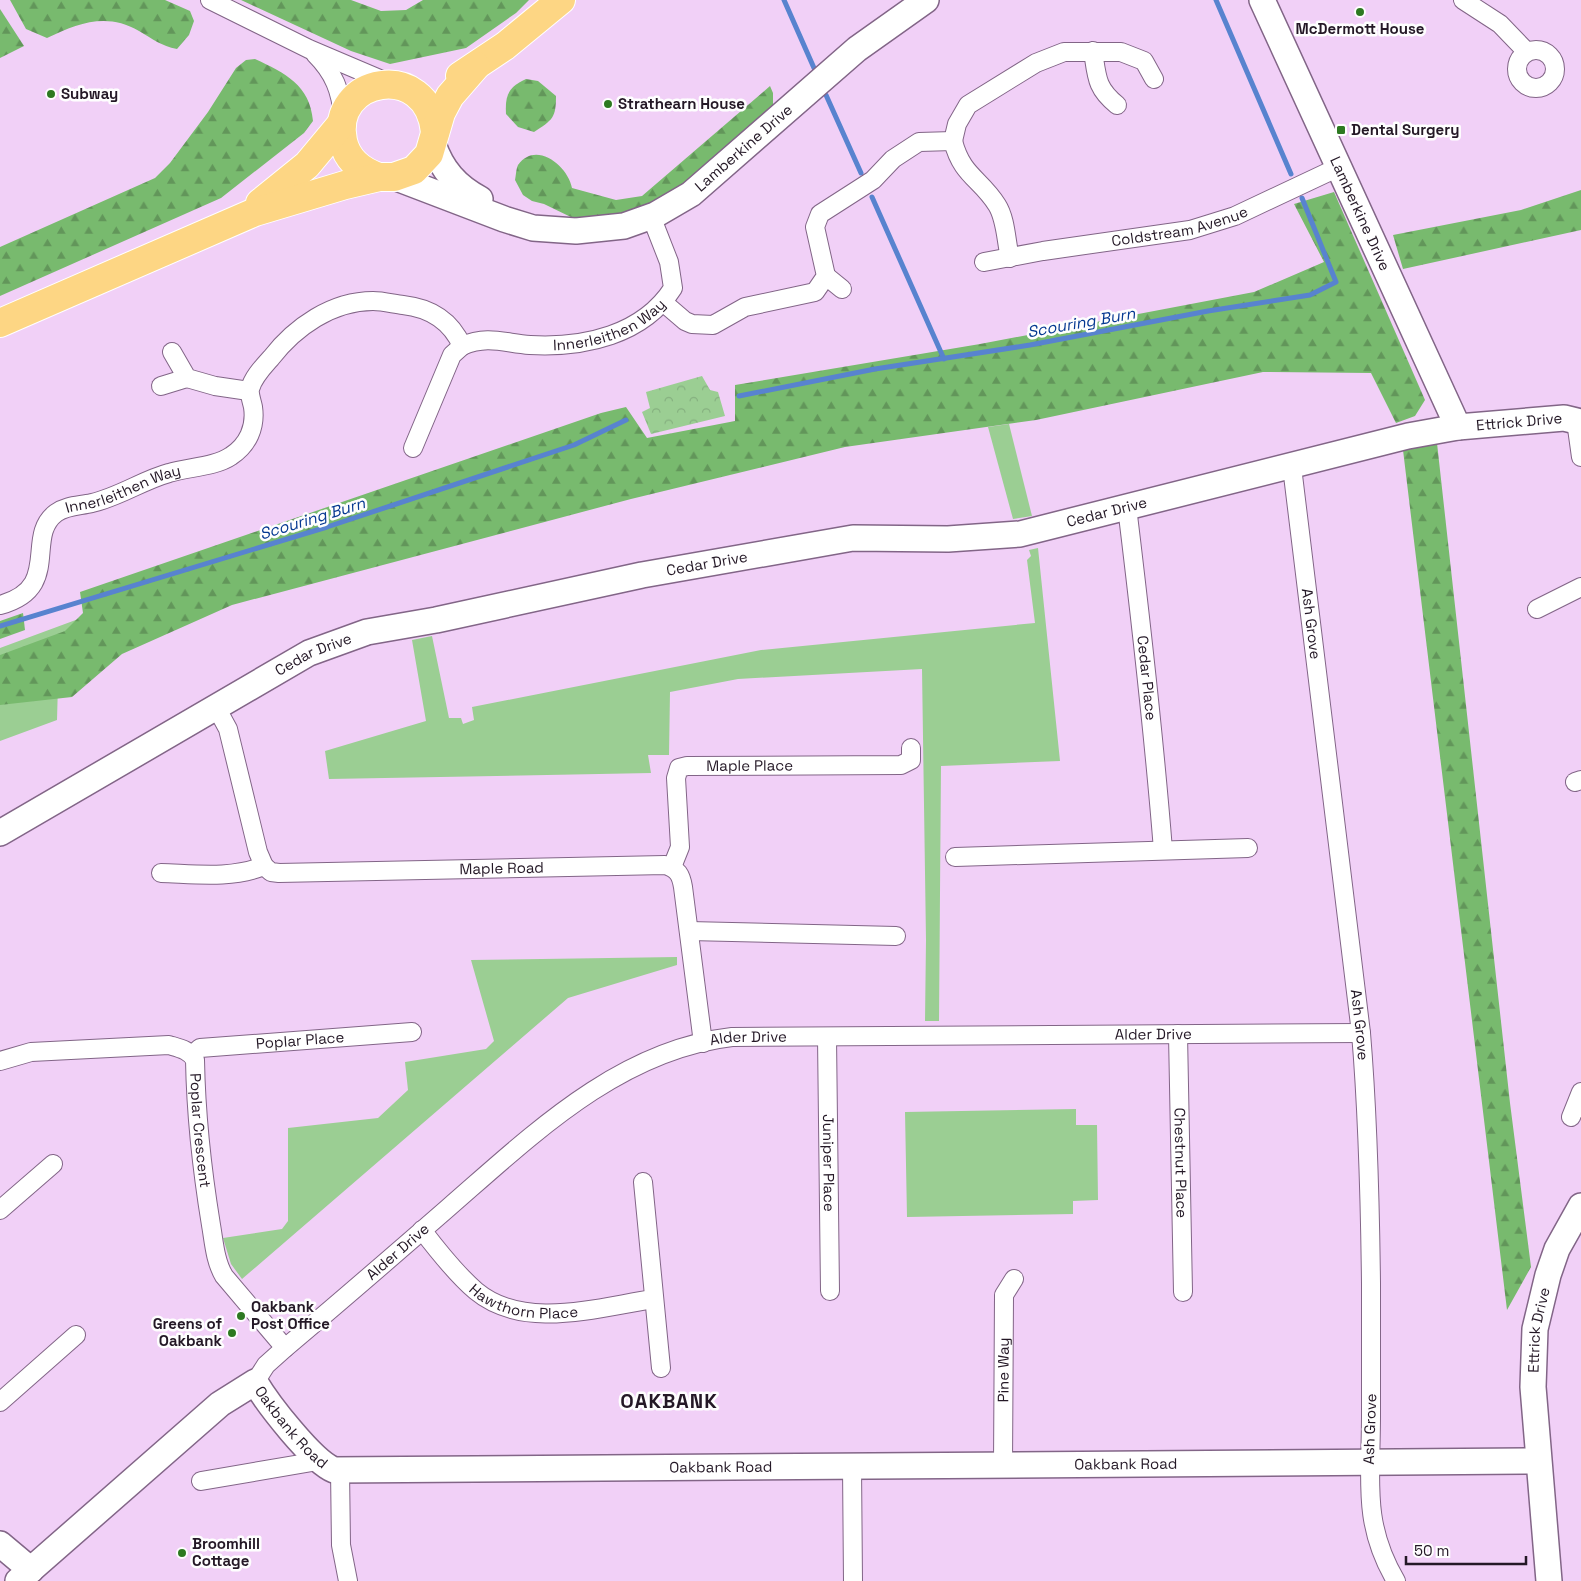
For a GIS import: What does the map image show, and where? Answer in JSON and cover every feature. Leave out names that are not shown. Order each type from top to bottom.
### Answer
[{"type":"main road","points":[[0,322],[227,222],[258,205],[307,165],[342,120],[348,107],[360,93],[377,85],[400,86],[445,82],[476,66],[531,26],[560,0]]},
{"type":"main road","points":[[227,222],[312,194],[386,177],[405,175],[418,166],[429,154],[441,113],[450,96],[476,66]]},
{"type":"main road","points":[[400,86],[426,103],[433,117],[434,138]]},
{"type":"main road","points":[[342,120],[342,140],[349,157],[357,166],[386,177]]},
{"type":"street","points":[[210,0],[309,49],[400,86]]},
{"type":"street","name":"Lamberkine Drive","points":[[386,177],[533,228],[576,231],[602,230],[624,226],[652,216],[691,194],[857,49],[926,0]]},
{"type":"street","name":"Lamberkine Drive","points":[[1262,0],[1458,427]]},
{"type":"street","points":[[1463,0],[1500,24],[1526,51]]},
{"type":"street","points":[[309,49],[325,64],[337,83],[342,120]]},
{"type":"street","points":[[1010,258],[1001,213],[993,199],[957,159],[953,141],[957,124],[968,105],[1036,63],[1064,52],[1121,52],[1144,61],[1154,80]]},
{"type":"street","points":[[1092,52],[1098,82],[1103,93],[1117,105]]},
{"type":"street","name":"Lamberkine Drive","points":[[434,138],[444,168],[452,180],[464,190],[533,228]]},
{"type":"street","points":[[842,289],[826,276],[815,227],[820,214],[873,180],[893,159],[919,142],[953,141]]},
{"type":"street","name":"Coldstream Avenue","points":[[984,262],[1190,230],[1235,216],[1339,166]]},
{"type":"street","name":"Innerleithen Way","points":[[462,346],[476,340],[530,345],[562,345],[595,341],[630,328],[651,315],[664,302],[673,288],[670,262],[652,216]]},
{"type":"street","points":[[664,302],[685,321],[692,324],[713,325],[746,307],[815,292],[826,276]]},
{"type":"street","points":[[161,386],[187,378],[215,386],[249,390],[257,375],[296,331],[330,310],[350,304],[373,301],[400,304],[437,315],[448,324],[462,346],[452,355],[413,448]]},
{"type":"street","points":[[172,352],[187,378]]},
{"type":"street","name":"Innerleithen Way","points":[[0,606],[26,594],[38,575],[44,533],[51,517],[57,512],[66,507],[110,498],[168,473],[231,456],[245,444],[254,423],[249,390]]},
{"type":"street","name":"Ettrick Drive","points":[[1458,427],[1528,419],[1564,418],[1579,421]]},
{"type":"street","points":[[1579,421],[1581,457]]},
{"type":"street","name":"Cedar Drive","points":[[0,833],[309,653],[366,632],[436,620],[642,575],[853,538],[948,538],[1020,534],[1292,467],[1408,436],[1458,427]]},
{"type":"street","name":"Ash Grove","points":[[1292,467],[1361,1033],[1366,1089],[1371,1247],[1369,1501],[1383,1559],[1396,1581]]},
{"type":"street","name":"Cedar Place","points":[[1127,507],[1155,748],[1163,850]]},
{"type":"street","points":[[1536,609],[1581,587]]},
{"type":"street","points":[[161,873],[234,874],[249,872],[264,866],[260,857],[228,728],[216,707]]},
{"type":"street","name":"Maple Place","points":[[672,867],[680,847],[676,778],[678,768],[687,766],[901,765],[911,760],[910,748]]},
{"type":"street","points":[[955,857],[1248,848]]},
{"type":"street","name":"Maple Road","points":[[264,866],[271,872],[279,873],[665,865],[672,867]]},
{"type":"street","points":[[672,867],[680,874],[682,880],[703,1043]]},
{"type":"street","points":[[689,931],[896,936]]},
{"type":"street","name":"Poplar Place","points":[[192,1055],[200,1048],[412,1032]]},
{"type":"street","name":"Alder Drive","points":[[255,1382],[266,1365],[285,1348],[544,1125],[576,1101],[618,1076],[645,1063],[703,1043],[732,1038],[1361,1033]]},
{"type":"street","name":"Chestnut Place","points":[[1178,1034],[1183,1292]]},
{"type":"street","name":"Juniper Place","points":[[827,1037],[830,1290]]},
{"type":"street","name":"Poplar Crescent","points":[[0,1061],[31,1052],[169,1045],[180,1048],[192,1055],[195,1060],[196,1108],[203,1177],[218,1262],[224,1276],[285,1348]]},
{"type":"street","points":[[1571,1117],[1581,1092]]},
{"type":"street","points":[[0,1210],[53,1164]]},
{"type":"street","points":[[643,1182],[661,1368]]},
{"type":"street","name":"Ettrick Drive","points":[[1548,1581],[1533,1387],[1535,1329],[1548,1275],[1557,1249],[1581,1206]]},
{"type":"street","name":"Hawthorn Place","points":[[422,1230],[463,1279],[477,1292],[521,1312],[565,1312],[654,1299]]},
{"type":"street","name":"Pine Way","points":[[1003,1464],[1004,1295],[1014,1278]]},
{"type":"street","points":[[0,1402],[76,1335]]},
{"type":"street","name":"Oakbank Road","points":[[25,1575],[220,1404],[255,1382],[263,1396],[329,1466],[852,1466],[1538,1461]]},
{"type":"street","points":[[201,1481],[329,1466],[348,1581]]},
{"type":"street","points":[[852,1466],[853,1581]]},
{"type":"street","points":[[0,1544],[25,1575]]},
{"type":"green space","points":[[10,0],[165,0],[190,11],[194,21],[189,35],[177,49],[162,44],[127,25],[104,21],[81,24],[47,38],[26,29]]},
{"type":"green space","points":[[241,0],[351,0],[381,11],[406,10],[423,0],[529,0],[516,13],[466,48],[390,64],[351,51]]},
{"type":"green space","points":[[0,9],[24,46],[0,58]]},
{"type":"green space","points":[[255,59],[286,75],[301,89],[307,98],[313,121],[304,133],[221,198],[0,296],[0,247],[155,178],[170,163],[208,112],[236,68],[246,60]]},
{"type":"green space","points":[[526,79],[538,81],[556,96],[552,117],[534,132],[518,127],[506,114],[507,97],[511,89]]},
{"type":"green space","points":[[770,86],[773,93],[773,106],[675,196],[615,220],[577,220],[544,204],[532,201],[523,195],[515,180],[518,165],[525,158],[533,155],[542,155],[558,164],[572,188],[616,200],[642,196]]},
{"type":"green space","points":[[1581,190],[1581,230],[1403,269],[1393,235],[1521,210]]},
{"type":"green space","points":[[1334,192],[1425,400],[1415,416],[1396,423],[1371,373],[1263,372],[1036,420],[845,447],[631,499],[232,605],[122,654],[72,697],[0,705],[0,655],[65,631],[83,613],[80,592],[601,413],[626,407],[647,438],[735,421],[735,385],[980,344],[1254,292],[1324,262],[1294,204]]},
{"type":"green space","points":[[702,376],[710,390],[718,392],[725,416],[651,434],[642,412],[650,408],[646,392]]},
{"type":"green space","points":[[1009,424],[1032,516],[1013,519],[988,427]]},
{"type":"green space","points":[[1437,443],[1510,1103],[1531,1267],[1507,1310],[1403,450]]},
{"type":"green space","points":[[1038,548],[1060,761],[941,766],[939,1021],[925,1021],[926,940],[922,669],[738,679],[670,692],[669,755],[648,755],[651,773],[329,779],[325,751],[426,721],[412,640],[432,636],[449,718],[461,718],[463,724],[474,720],[472,707],[761,650],[1035,623],[1027,560],[1031,556],[1029,550]]},
{"type":"green space","points":[[100,611],[58,684],[57,720],[0,741],[0,648]]},
{"type":"green space","points":[[23,613],[25,630],[0,639],[0,621]]},
{"type":"green space","points":[[677,957],[677,965],[568,998],[242,1279],[231,1264],[223,1238],[282,1229],[288,1221],[288,1128],[378,1118],[408,1090],[405,1062],[486,1049],[494,1041],[471,960]]},
{"type":"green space","points":[[1076,1109],[1076,1125],[1097,1125],[1098,1200],[1073,1201],[1073,1214],[907,1217],[905,1112]]},
{"type":"waterway","points":[[784,0],[814,68]]},
{"type":"waterway","name":"Scouring Burn","points":[[1216,0],[1291,174]]},
{"type":"waterway","points":[[826,95],[861,173]]},
{"type":"waterway","points":[[872,197],[944,359]]},
{"type":"waterway","name":"Scouring Burn","points":[[739,396],[875,369],[1030,345],[1208,311],[1310,295],[1336,282],[1302,198]]},
{"type":"waterway","name":"Scouring Burn","points":[[0,626],[327,527],[574,445],[626,420]]},
{"type":"place","name":"McDermott House","points":[[1360,12]]},
{"type":"place","name":"Subway","points":[[51,94]]},
{"type":"place","name":"Strathearn House","points":[[608,104]]},
{"type":"place","name":"Dental Surgery","points":[[1341,130]]},
{"type":"place","name":"Oakbank Post Office","points":[[241,1316]]},
{"type":"place","name":"Greens of Oakbank","points":[[232,1333]]},
{"type":"place","name":"Broomhill Cottage","points":[[182,1553]]},
{"type":"district","name":"OAKBANK","points":[[669,1401]]}]
